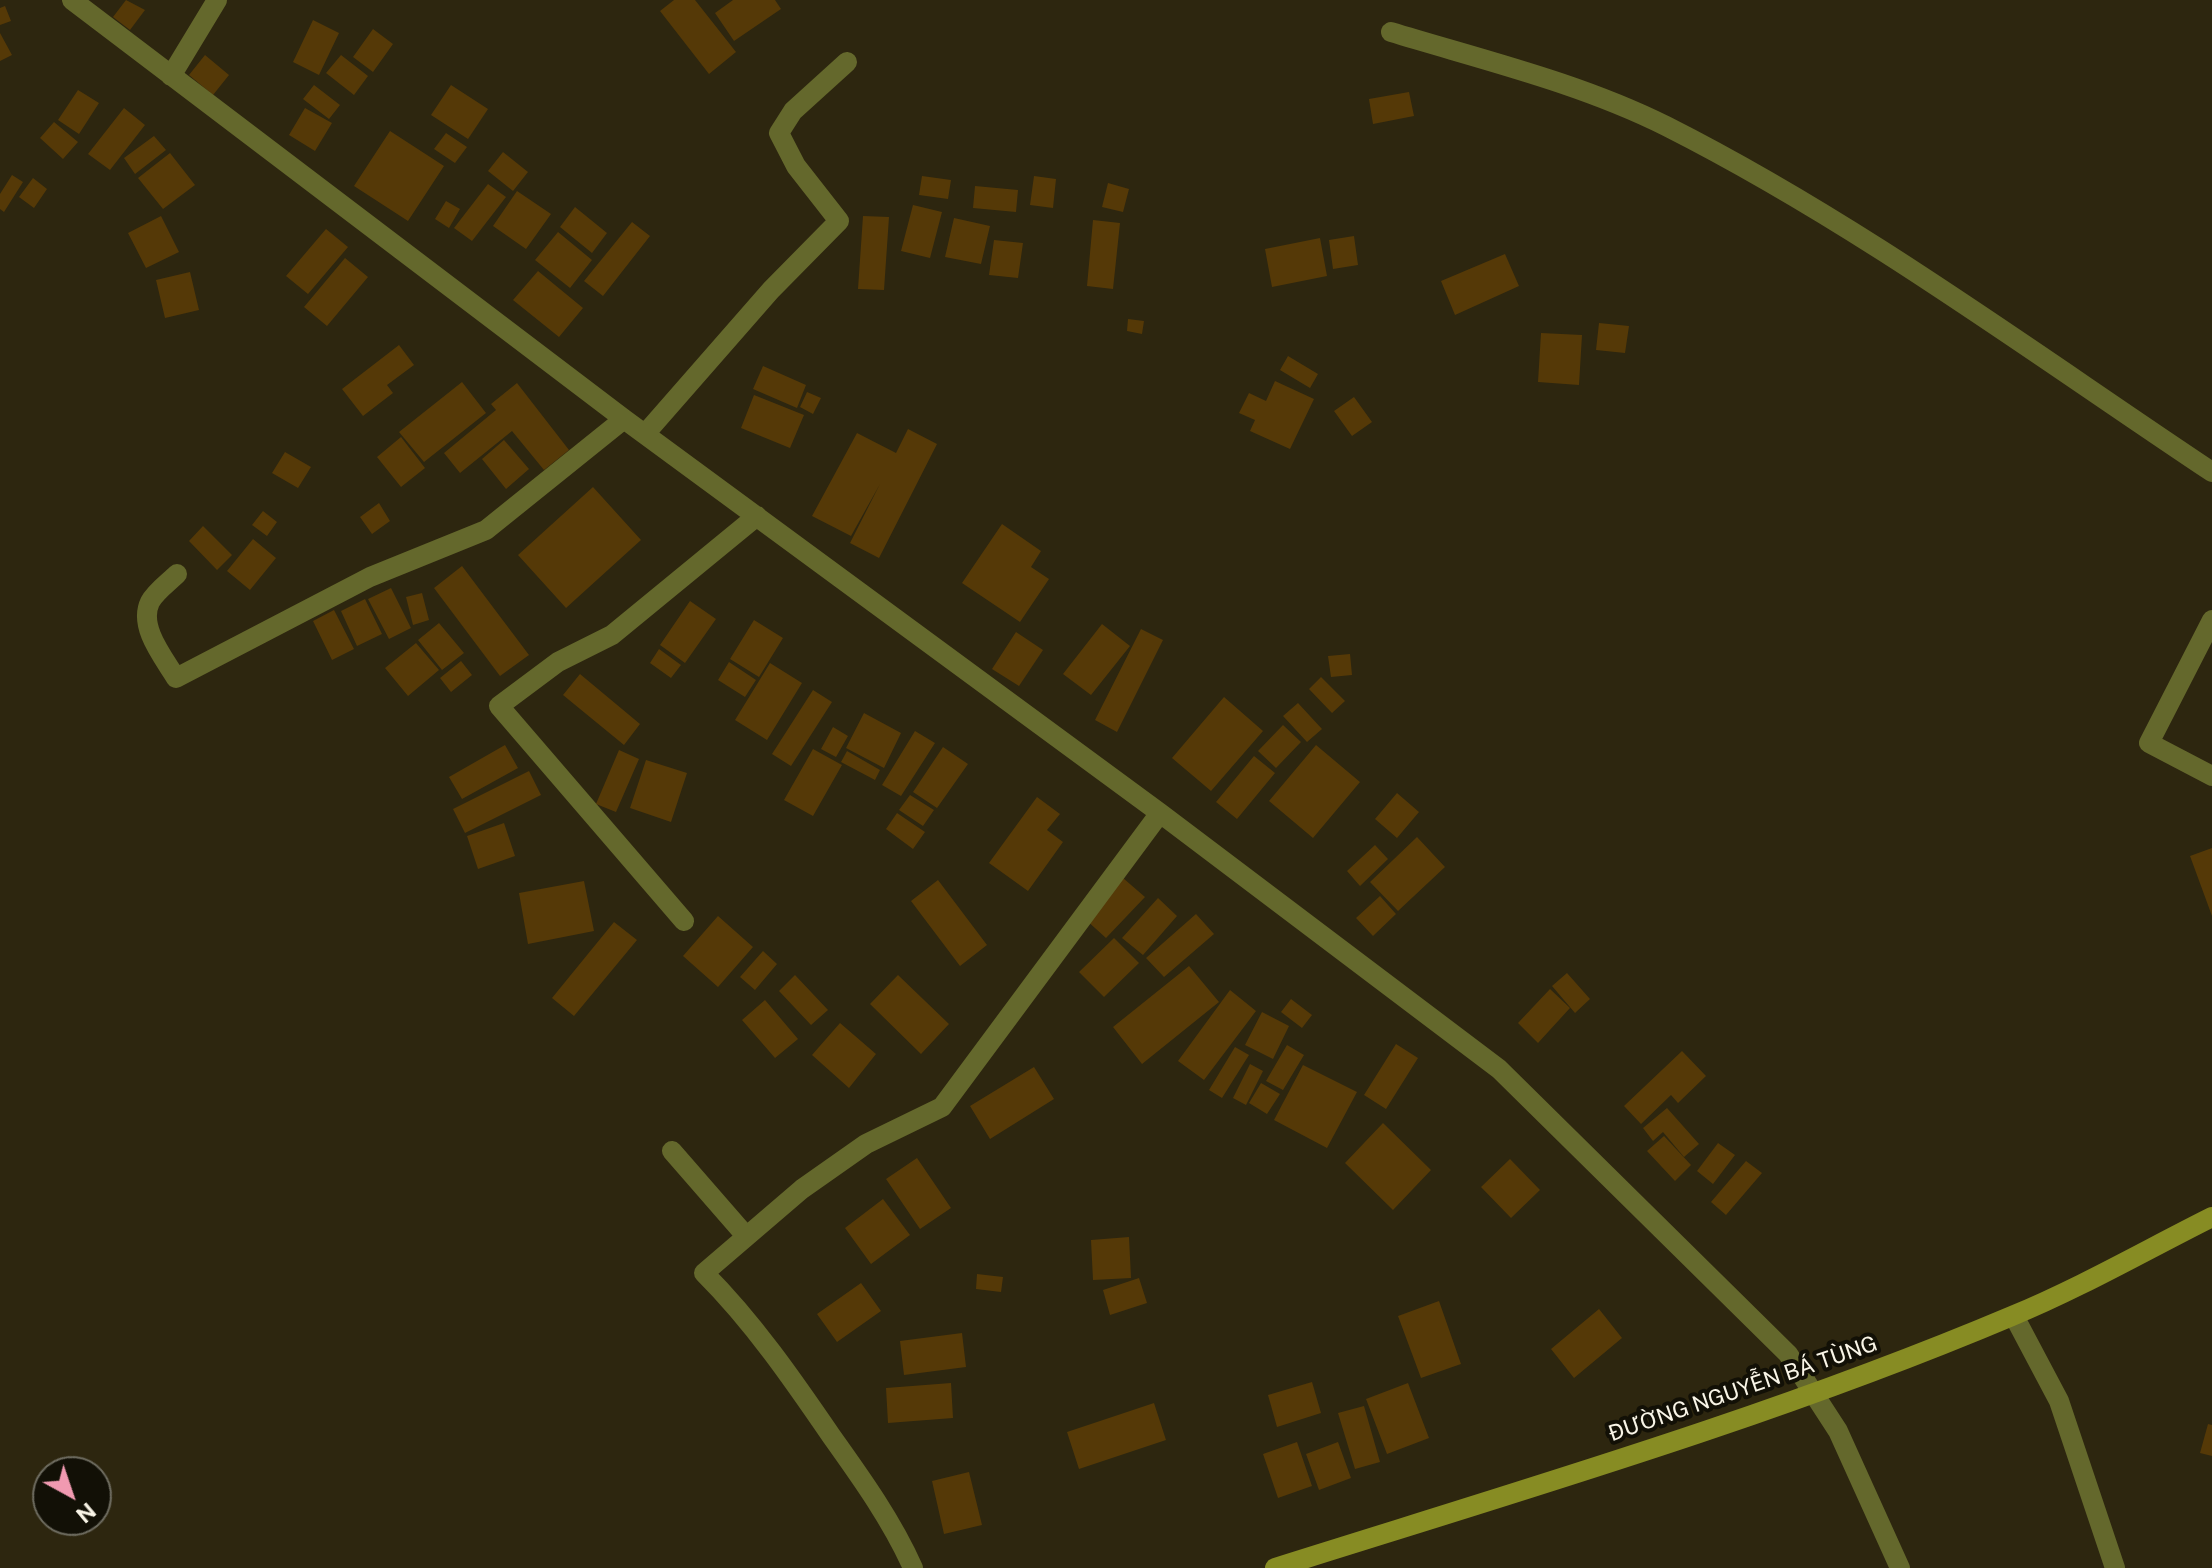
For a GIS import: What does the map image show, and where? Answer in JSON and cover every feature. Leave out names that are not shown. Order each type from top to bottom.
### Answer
[{"type":"main road","name":"ĐƯỜNG NGUYỄN BÁ TÙNG","points":[[1275,1568],[1658,1447],[1815,1392],[2014,1316],[2212,1217]]},
{"type":"street","points":[[72,0],[624,419],[1160,813],[1499,1069],[1788,1354],[1838,1431],[1900,1568]]},
{"type":"street","points":[[171,76],[217,0]]},
{"type":"street","points":[[1391,32],[1518,70],[1664,126],[1814,208],[2212,472]]},
{"type":"street","points":[[645,434],[771,290],[839,221],[796,166],[779,133],[793,111],[847,62]]},
{"type":"street","points":[[177,574],[151,601],[147,619],[152,637],[176,678],[370,577],[486,530],[624,419]]},
{"type":"street","points":[[684,921],[499,706],[558,662],[612,635],[757,516]]},
{"type":"street","points":[[2212,620],[2149,743],[2212,776]]},
{"type":"street","points":[[913,1568],[883,1511],[798,1388],[733,1301],[704,1273],[802,1189],[866,1144],[942,1107],[1160,813]]},
{"type":"street","points":[[672,1151],[746,1236]]},
{"type":"street","points":[[2014,1316],[2059,1401],[2115,1568]]},
{"type":"building","points":[[126,0],[145,10],[130,30],[113,17]]},
{"type":"building","points":[[674,0],[695,0],[736,52],[709,74],[660,11]]},
{"type":"building","points":[[733,0],[775,0],[781,9],[734,41],[715,13]]},
{"type":"building","points":[[5,6],[11,21],[0,25],[0,8]]},
{"type":"building","points":[[313,20],[339,33],[319,75],[293,62]]},
{"type":"building","points":[[373,29],[393,44],[373,72],[353,57]]},
{"type":"building","points":[[0,33],[12,55],[0,61]]},
{"type":"building","points":[[205,55],[229,75],[213,95],[189,75]]},
{"type":"building","points":[[341,55],[368,76],[354,95],[326,73]]},
{"type":"building","points":[[314,85],[340,105],[329,119],[303,99]]},
{"type":"building","points":[[451,85],[488,109],[468,139],[431,115]]},
{"type":"building","points":[[78,90],[99,103],[79,134],[58,120]]},
{"type":"building","points":[[1409,92],[1414,116],[1373,124],[1369,99]]},
{"type":"building","points":[[124,108],[145,125],[110,170],[88,154]]},
{"type":"building","points":[[305,108],[332,123],[315,151],[289,135]]},
{"type":"building","points":[[54,122],[78,142],[63,159],[40,138]]},
{"type":"building","points":[[390,131],[444,166],[408,221],[354,186]]},
{"type":"building","points":[[446,133],[467,147],[455,163],[434,149]]},
{"type":"building","points":[[154,136],[166,150],[135,174],[124,158]]},
{"type":"building","points":[[503,152],[528,172],[513,191],[488,171]]},
{"type":"building","points":[[170,153],[195,185],[163,209],[138,178]]},
{"type":"building","points":[[12,175],[23,182],[4,212],[0,209],[0,194]]},
{"type":"building","points":[[922,176],[951,180],[948,199],[919,195]]},
{"type":"building","points":[[1034,176],[1056,179],[1053,208],[1030,205]]},
{"type":"building","points":[[33,178],[47,189],[34,208],[19,197]]},
{"type":"building","points":[[1108,183],[1129,189],[1123,212],[1102,207]]},
{"type":"building","points":[[488,184],[506,197],[472,241],[454,228]]},
{"type":"building","points":[[975,186],[1018,190],[1016,212],[973,208]]},
{"type":"building","points":[[517,191],[551,214],[526,249],[493,226]]},
{"type":"building","points":[[446,201],[460,209],[449,228],[435,219]]},
{"type":"building","points":[[913,205],[942,212],[930,258],[901,251]]},
{"type":"building","points":[[575,207],[607,233],[592,253],[560,227]]},
{"type":"building","points":[[161,216],[179,252],[146,268],[128,233]]},
{"type":"building","points":[[863,216],[889,217],[884,290],[858,289]]},
{"type":"building","points":[[954,218],[990,226],[981,264],[945,257]]},
{"type":"building","points":[[1093,220],[1120,223],[1113,289],[1087,286]]},
{"type":"building","points":[[632,222],[650,236],[603,296],[584,281]]},
{"type":"building","points":[[326,229],[348,247],[308,294],[286,276]]},
{"type":"building","points":[[558,232],[592,260],[570,288],[535,260]]},
{"type":"building","points":[[1354,236],[1358,265],[1333,269],[1329,240]]},
{"type":"building","points":[[1320,238],[1327,276],[1272,287],[1265,249]]},
{"type":"building","points":[[994,240],[1023,243],[1018,278],[989,275]]},
{"type":"building","points":[[1505,254],[1519,286],[1455,315],[1441,281]]},
{"type":"building","points":[[345,258],[368,277],[327,326],[304,307]]},
{"type":"building","points":[[538,271],[583,308],[559,337],[513,300]]},
{"type":"building","points":[[190,272],[199,310],[165,318],[156,280]]},
{"type":"building","points":[[1128,319],[1144,321],[1142,334],[1127,331]]},
{"type":"building","points":[[1599,323],[1629,326],[1625,353],[1596,350]]},
{"type":"building","points":[[1541,333],[1582,335],[1579,385],[1538,382]]},
{"type":"building","points":[[399,345],[414,365],[387,385],[393,393],[363,416],[342,389]]},
{"type":"building","points":[[1288,356],[1318,374],[1310,388],[1280,370]]},
{"type":"building","points":[[763,366],[806,385],[797,408],[753,389]]},
{"type":"building","points":[[1275,381],[1314,399],[1290,449],[1250,431],[1255,420],[1239,413],[1249,393],[1266,401]]},
{"type":"building","points":[[462,382],[486,413],[424,462],[399,432]]},
{"type":"building","points":[[517,383],[569,450],[544,470],[512,431],[460,473],[444,453],[496,410],[491,404]]},
{"type":"building","points":[[807,392],[821,398],[813,414],[800,407]]},
{"type":"building","points":[[754,395],[804,415],[790,448],[741,428]]},
{"type":"building","points":[[1354,397],[1372,422],[1352,436],[1334,411]]},
{"type":"building","points":[[908,429],[937,444],[879,558],[850,543],[880,484],[851,536],[812,516],[857,433],[896,453]]},
{"type":"building","points":[[401,437],[425,468],[401,487],[377,457]]},
{"type":"building","points":[[504,440],[529,469],[506,489],[482,459]]},
{"type":"building","points":[[285,452],[311,467],[298,488],[272,473]]},
{"type":"building","points":[[593,487],[641,540],[566,608],[518,555]]},
{"type":"building","points":[[379,503],[390,521],[372,534],[360,517]]},
{"type":"building","points":[[263,511],[277,522],[267,536],[252,525]]},
{"type":"building","points":[[1002,524],[1041,551],[1031,567],[1049,579],[1020,622],[962,583]]},
{"type":"building","points":[[203,526],[232,555],[217,570],[189,541]]},
{"type":"building","points":[[253,539],[276,558],[250,590],[227,571]]},
{"type":"building","points":[[462,566],[529,655],[500,676],[434,588]]},
{"type":"building","points":[[391,588],[411,628],[389,639],[368,599]]},
{"type":"building","points":[[422,593],[429,620],[413,625],[406,597]]},
{"type":"building","points":[[365,599],[382,634],[357,646],[341,611]]},
{"type":"building","points":[[690,601],[716,619],[685,663],[660,645]]},
{"type":"building","points":[[334,610],[354,649],[332,660],[313,621]]},
{"type":"building","points":[[754,620],[783,638],[759,677],[730,659]]},
{"type":"building","points":[[439,623],[464,653],[442,670],[418,640]]},
{"type":"building","points":[[1102,624],[1130,646],[1091,695],[1063,674]]},
{"type":"building","points":[[1141,629],[1163,640],[1117,732],[1095,720]]},
{"type":"building","points":[[1016,632],[1043,650],[1019,686],[992,669]]},
{"type":"building","points":[[416,643],[439,670],[408,696],[385,668]]},
{"type":"building","points":[[659,649],[681,665],[671,678],[650,663]]},
{"type":"building","points":[[1350,654],[1352,675],[1331,677],[1328,656]]},
{"type":"building","points":[[461,661],[472,675],[451,692],[440,678]]},
{"type":"building","points":[[729,662],[756,680],[745,697],[718,680]]},
{"type":"building","points":[[770,663],[802,683],[767,740],[735,720]]},
{"type":"building","points":[[580,674],[640,724],[624,745],[563,695]]},
{"type":"building","points":[[1321,677],[1345,701],[1332,713],[1309,689]]},
{"type":"building","points":[[813,690],[832,702],[791,766],[772,754]]},
{"type":"building","points":[[1224,697],[1263,731],[1211,791],[1172,758]]},
{"type":"building","points":[[1298,703],[1322,729],[1307,742],[1283,716]]},
{"type":"building","points":[[864,713],[901,733],[884,768],[846,748]]},
{"type":"building","points":[[1283,725],[1301,742],[1276,768],[1258,751]]},
{"type":"building","points":[[833,727],[848,736],[836,757],[821,749]]},
{"type":"building","points":[[915,731],[935,743],[901,796],[882,785]]},
{"type":"building","points":[[505,745],[518,768],[462,799],[449,777]]},
{"type":"building","points":[[1316,745],[1360,782],[1313,838],[1269,801]]},
{"type":"building","points":[[943,747],[968,764],[937,808],[913,792]]},
{"type":"building","points":[[813,749],[842,765],[813,816],[784,800]]},
{"type":"building","points":[[619,750],[639,759],[616,812],[596,804]]},
{"type":"building","points":[[847,751],[880,770],[875,780],[841,762]]},
{"type":"building","points":[[1254,756],[1275,773],[1237,819],[1216,802]]},
{"type":"building","points":[[646,760],[687,773],[671,822],[630,808]]},
{"type":"building","points":[[529,771],[541,795],[465,833],[453,809]]},
{"type":"building","points":[[1397,793],[1419,812],[1397,838],[1375,819]]},
{"type":"building","points":[[910,795],[934,810],[923,826],[899,810]]},
{"type":"building","points":[[1037,797],[1060,814],[1047,830],[1063,842],[1028,891],[989,863]]},
{"type":"building","points":[[897,813],[925,832],[913,849],[886,829]]},
{"type":"building","points":[[504,823],[515,856],[478,869],[467,836]]},
{"type":"building","points":[[1417,837],[1445,867],[1398,911],[1370,882]]},
{"type":"building","points":[[1375,845],[1388,859],[1360,886],[1347,871]]},
{"type":"building","points":[[2212,848],[2212,916],[2190,856]]},
{"type":"building","points":[[1123,878],[1145,897],[1106,938],[1085,919]]},
{"type":"building","points":[[938,880],[987,945],[960,966],[911,901]]},
{"type":"building","points":[[584,881],[594,931],[528,944],[519,893]]},
{"type":"building","points":[[1380,896],[1396,914],[1373,936],[1356,918]]},
{"type":"building","points":[[1158,898],[1177,916],[1143,955],[1122,938]]},
{"type":"building","points":[[1196,914],[1214,934],[1164,977],[1146,958]]},
{"type":"building","points":[[718,916],[753,947],[718,987],[683,956]]},
{"type":"building","points":[[614,922],[637,940],[574,1016],[552,998]]},
{"type":"building","points":[[1114,938],[1139,963],[1104,997],[1079,972]]},
{"type":"building","points":[[763,951],[777,964],[755,990],[740,977]]},
{"type":"building","points":[[1189,966],[1219,1002],[1142,1064],[1113,1027]]},
{"type":"building","points":[[1567,973],[1590,999],[1575,1013],[1552,986]]},
{"type":"building","points":[[795,975],[828,1010],[811,1025],[779,991]]},
{"type":"building","points":[[898,975],[949,1024],[921,1054],[870,1004]]},
{"type":"building","points":[[1550,989],[1570,1008],[1538,1043],[1518,1023]]},
{"type":"building","points":[[1230,990],[1256,1011],[1204,1080],[1178,1061]]},
{"type":"building","points":[[1291,999],[1312,1015],[1302,1028],[1281,1012]]},
{"type":"building","points":[[765,1000],[798,1039],[775,1058],[742,1020]]},
{"type":"building","points":[[1262,1012],[1289,1026],[1273,1059],[1245,1045]]},
{"type":"building","points":[[840,1023],[876,1054],[849,1088],[812,1055]]},
{"type":"building","points":[[1396,1044],[1418,1058],[1386,1109],[1364,1095]]},
{"type":"building","points":[[1287,1045],[1304,1055],[1283,1090],[1266,1081]]},
{"type":"building","points":[[1235,1047],[1249,1055],[1222,1098],[1209,1090]]},
{"type":"building","points":[[1682,1051],[1706,1076],[1678,1103],[1671,1095],[1641,1124],[1624,1106]]},
{"type":"building","points":[[1250,1064],[1263,1071],[1246,1105],[1233,1098]]},
{"type":"building","points":[[1303,1065],[1357,1092],[1327,1148],[1274,1120]]},
{"type":"building","points":[[1034,1067],[1054,1099],[990,1139],[970,1106]]},
{"type":"building","points":[[1261,1083],[1280,1094],[1267,1114],[1249,1103]]},
{"type":"building","points":[[1667,1108],[1699,1144],[1684,1157],[1663,1132],[1653,1141],[1643,1128]]},
{"type":"building","points":[[1383,1123],[1431,1170],[1393,1210],[1345,1163]]},
{"type":"building","points":[[1664,1136],[1691,1165],[1675,1181],[1647,1151]]},
{"type":"building","points":[[1718,1143],[1735,1155],[1713,1184],[1697,1171]]},
{"type":"building","points":[[917,1158],[951,1208],[920,1229],[886,1179]]},
{"type":"building","points":[[1510,1159],[1540,1190],[1511,1218],[1481,1187]]},
{"type":"building","points":[[1746,1161],[1762,1173],[1726,1215],[1711,1202]]},
{"type":"building","points":[[883,1199],[910,1235],[871,1264],[845,1228]]},
{"type":"building","points":[[1129,1237],[1131,1278],[1093,1280],[1091,1240]]},
{"type":"building","points":[[977,1274],[1003,1277],[1001,1292],[976,1289]]},
{"type":"building","points":[[1139,1278],[1147,1303],[1110,1315],[1103,1290]]},
{"type":"building","points":[[861,1283],[881,1311],[837,1342],[817,1314]]},
{"type":"building","points":[[1439,1301],[1461,1364],[1421,1378],[1398,1316]]},
{"type":"building","points":[[1599,1309],[1622,1338],[1574,1378],[1551,1349]]},
{"type":"building","points":[[962,1333],[966,1367],[904,1375],[900,1341]]},
{"type":"building","points":[[1312,1382],[1321,1413],[1277,1427],[1268,1395]]},
{"type":"building","points":[[951,1383],[953,1418],[888,1423],[886,1388]]},
{"type":"building","points":[[1408,1383],[1429,1438],[1387,1454],[1366,1399]]},
{"type":"building","points":[[1154,1403],[1166,1440],[1079,1469],[1067,1432]]},
{"type":"building","points":[[1364,1406],[1380,1462],[1355,1469],[1338,1413]]},
{"type":"building","points":[[2208,1424],[2212,1425],[2212,1456],[2200,1453]]},
{"type":"building","points":[[1297,1442],[1312,1486],[1278,1498],[1263,1454]]},
{"type":"building","points":[[1338,1442],[1351,1478],[1319,1490],[1306,1454]]},
{"type":"building","points":[[969,1472],[982,1525],[944,1534],[932,1481]]}]
